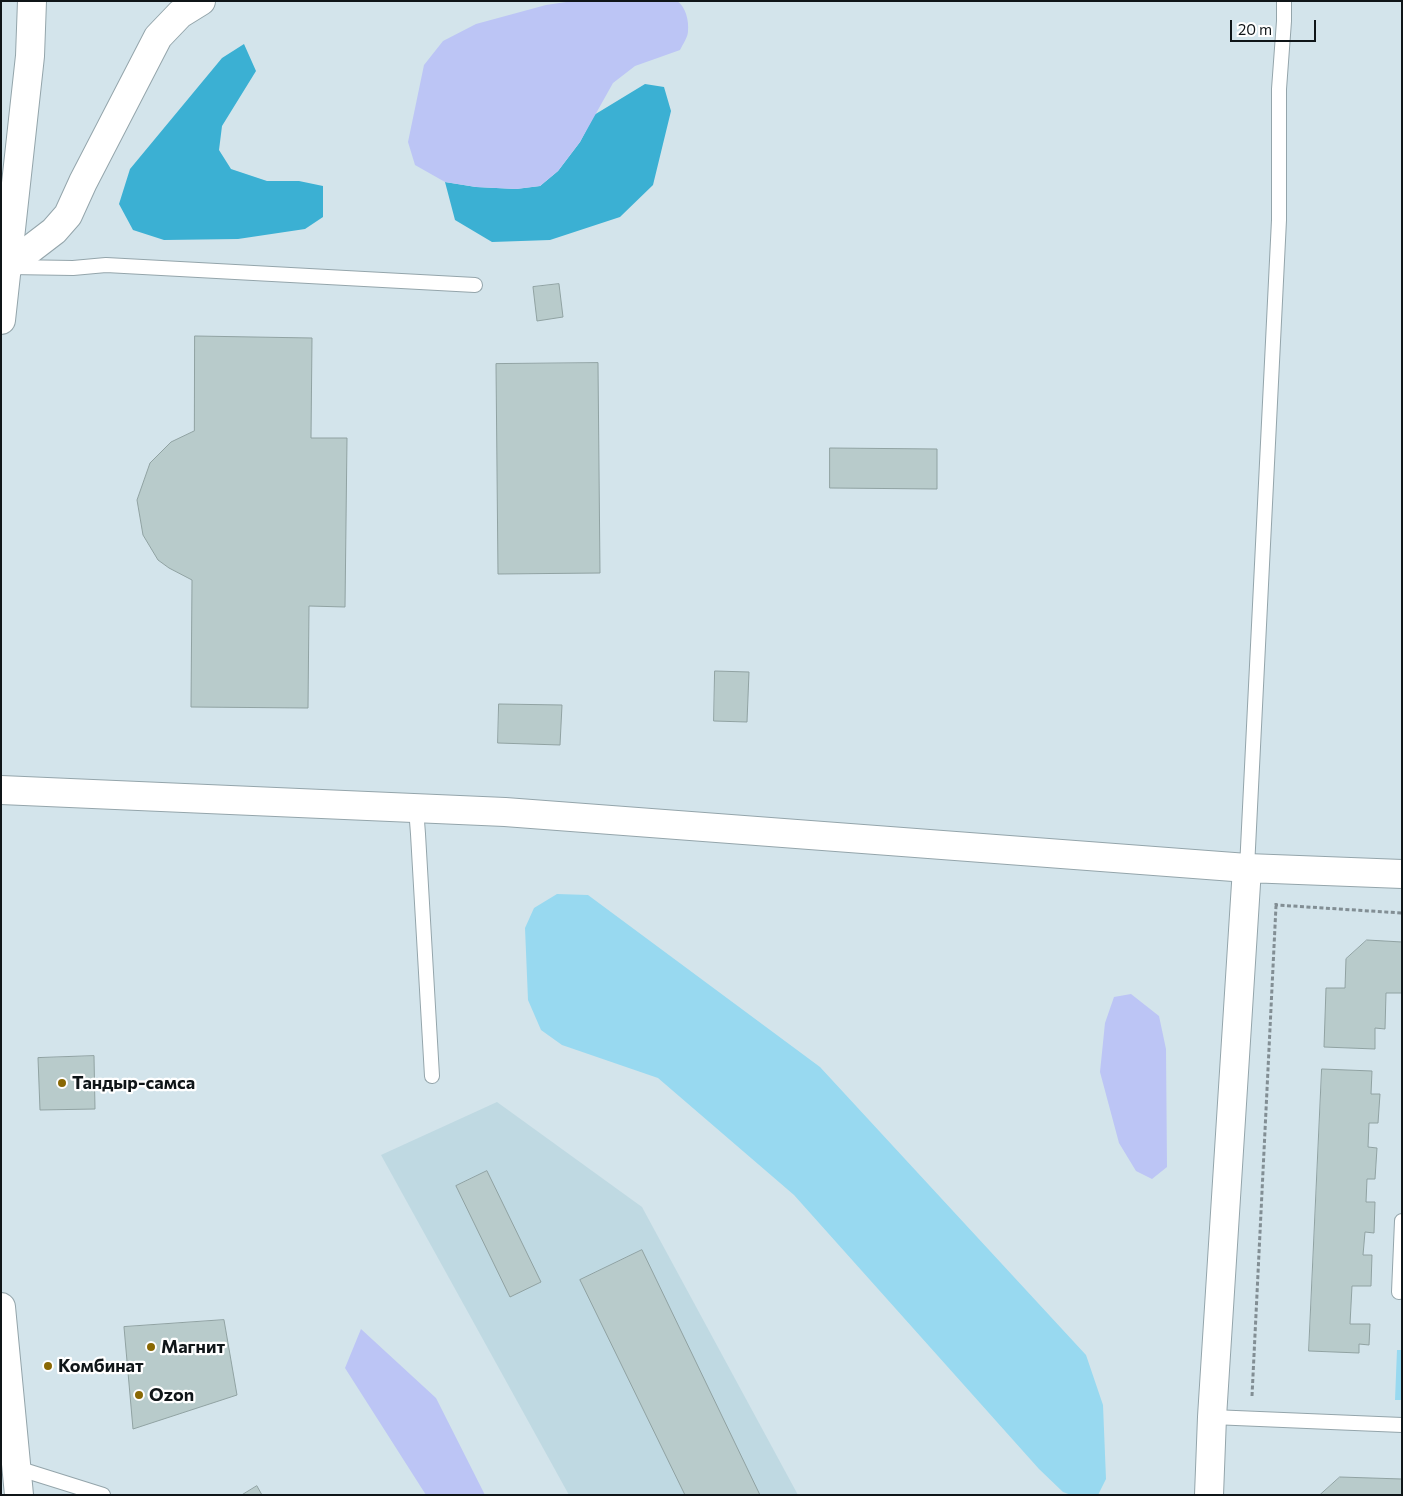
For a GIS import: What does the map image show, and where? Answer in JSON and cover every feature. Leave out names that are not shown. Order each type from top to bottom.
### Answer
[{"type":"street","points":[[1,320],[30,56],[32,1]]},
{"type":"street","points":[[7,267],[54,231],[68,215],[83,182],[158,37],[180,14],[201,1]]},
{"type":"street","points":[[1,790],[505,812],[1247,868],[1402,874]]},
{"type":"street","points":[[1209,1495],[1212,1417],[1247,868]]},
{"type":"street","points":[[1,1307],[19,1495]]},
{"type":"lane","points":[[1247,868],[1279,220],[1279,89],[1284,1]]},
{"type":"lane","points":[[7,267],[73,268],[106,265],[475,285]]},
{"type":"lane","points":[[416,808],[432,1076]]},
{"type":"lane","points":[[1398,1292],[1402,1221]]},
{"type":"lane","points":[[1212,1417],[1402,1426]]},
{"type":"lane","points":[[17,1468],[103,1495]]},
{"type":"path","points":[[1251,1419],[1278,870]]},
{"type":"path","points":[[1276,905],[1402,913]]},
{"type":"shaded area","points":[[573,1],[677,1],[683,7],[686,14],[687,36],[680,50],[635,66],[613,83],[580,142],[558,171],[540,186],[516,189],[476,187],[445,182],[415,165],[408,142],[424,65],[443,41],[476,24],[546,5]]},
{"type":"shaded area","points":[[244,44],[256,71],[222,126],[219,150],[231,169],[267,181],[299,181],[323,186],[323,217],[305,229],[238,239],[164,240],[133,230],[119,204],[130,169],[222,58]]},
{"type":"shaded area","points":[[645,84],[664,87],[671,111],[653,185],[620,217],[550,240],[492,242],[455,220],[445,182],[476,187],[516,189],[540,186],[558,171],[580,142],[594,115]]},
{"type":"shaded area","points":[[557,894],[588,895],[820,1067],[1086,1355],[1103,1405],[1106,1479],[1098,1495],[1071,1495],[1063,1492],[1039,1469],[794,1195],[658,1078],[562,1045],[541,1030],[528,1000],[525,928],[534,908]]},
{"type":"shaded area","points":[[1131,994],[1159,1016],[1166,1049],[1167,1167],[1152,1179],[1136,1171],[1119,1143],[1100,1072],[1105,1023],[1114,997]]},
{"type":"shaded area","points":[[497,1102],[642,1207],[798,1495],[569,1495],[381,1155]]},
{"type":"shaded area","points":[[361,1329],[436,1398],[485,1495],[426,1495],[345,1368]]},
{"type":"shaded area","points":[[1397,1350],[1402,1350],[1402,1400],[1395,1400]]},
{"type":"building","points":[[559,284],[563,317],[537,321],[533,287]]},
{"type":"building","points":[[195,336],[312,338],[311,438],[347,438],[345,607],[309,606],[308,708],[191,707],[192,580],[158,560],[143,535],[137,500],[150,463],[171,442],[194,431]]},
{"type":"building","points":[[598,363],[600,573],[498,574],[496,364]]},
{"type":"building","points":[[830,448],[937,449],[937,489],[830,488]]},
{"type":"building","points":[[715,671],[749,672],[747,722],[714,721]]},
{"type":"building","points":[[499,704],[562,705],[560,745],[498,743]]},
{"type":"building","points":[[1367,940],[1402,942],[1402,993],[1386,993],[1385,1029],[1375,1028],[1375,1049],[1324,1047],[1326,988],[1345,988],[1346,959]]},
{"type":"building","points":[[94,1056],[95,1109],[40,1110],[38,1058]]},
{"type":"building","points":[[1322,1069],[1372,1071],[1371,1094],[1380,1094],[1378,1123],[1369,1123],[1368,1147],[1377,1148],[1375,1179],[1367,1179],[1366,1202],[1375,1202],[1374,1233],[1365,1232],[1363,1255],[1372,1255],[1371,1286],[1352,1286],[1350,1324],[1370,1324],[1369,1345],[1359,1344],[1359,1353],[1309,1351]]},
{"type":"building","points":[[487,1171],[541,1282],[510,1297],[456,1186]]},
{"type":"building","points":[[642,1250],[760,1495],[685,1495],[580,1280]]},
{"type":"building","points":[[224,1320],[237,1395],[133,1429],[124,1327]]},
{"type":"building","points":[[1340,1477],[1402,1479],[1402,1495],[1320,1495]]},
{"type":"building","points":[[257,1486],[262,1495],[242,1495]]},
{"type":"place","name":"Тандыр-самса","points":[[62,1083]]},
{"type":"place","name":"Магнит","points":[[151,1347]]},
{"type":"place","name":"Комбинат","points":[[48,1366]]},
{"type":"place","name":"Ozon","points":[[139,1395]]}]
